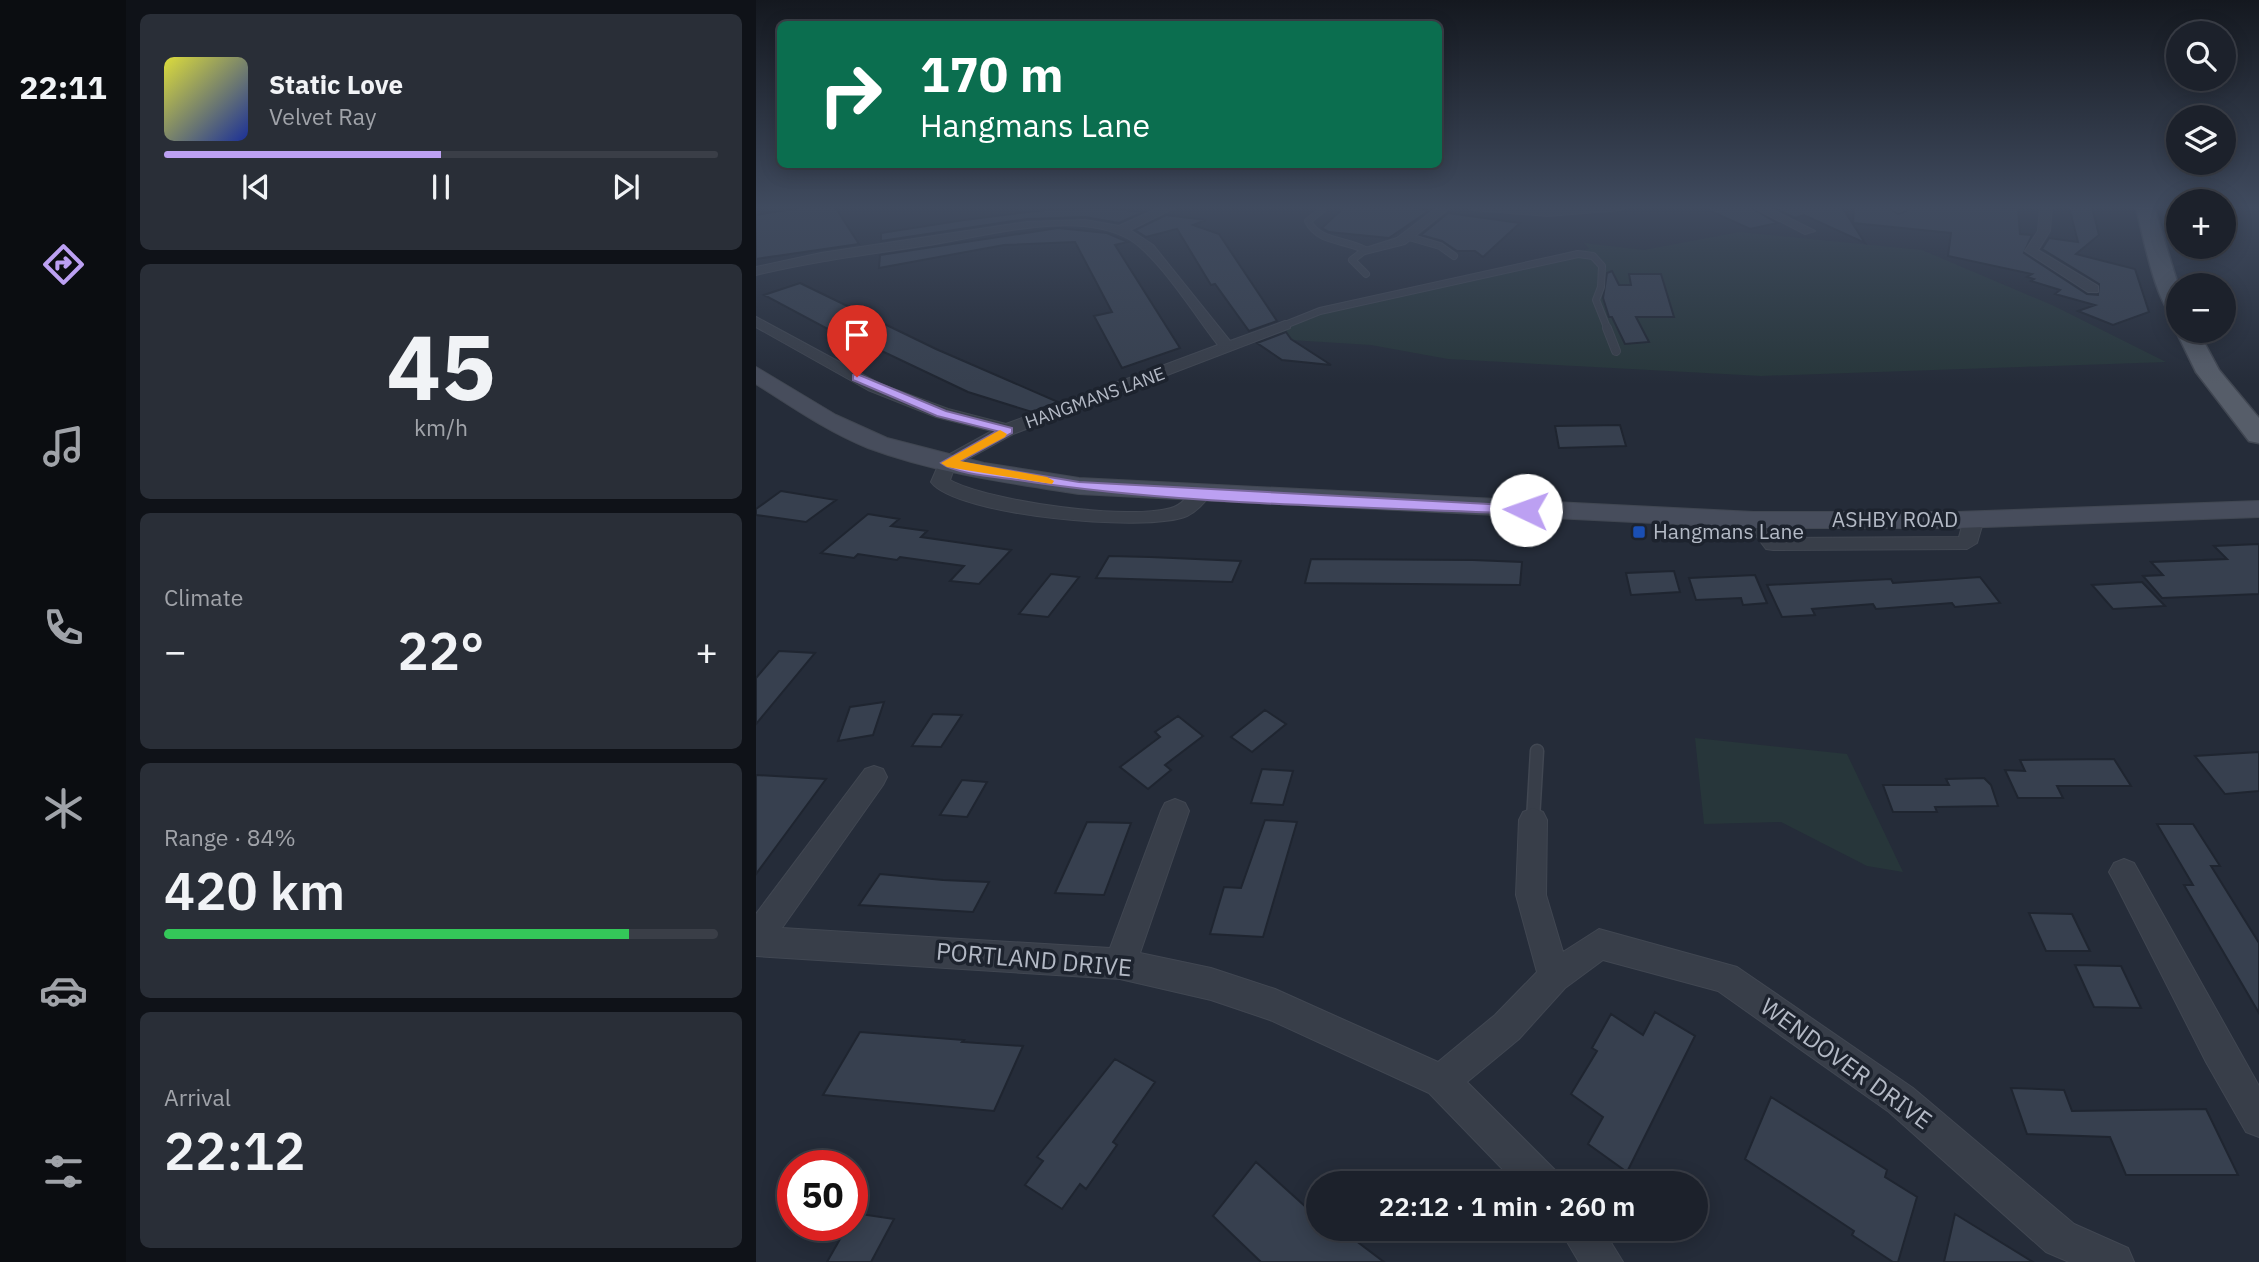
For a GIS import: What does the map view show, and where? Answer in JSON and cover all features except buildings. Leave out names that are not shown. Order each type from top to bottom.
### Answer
[{"type":"main road","points":[[2193,343],[2208,372],[2259,435]]},
{"type":"main road","name":"ASHBY ROAD","points":[[756,374],[828,420],[878,443],[947,463],[1079,486],[1201,495],[1754,520],[1974,519],[2259,509]]},
{"type":"street","points":[[756,271],[781,266]]},
{"type":"street","points":[[1163,266],[1228,348]]},
{"type":"street","points":[[2056,266],[2094,289]]},
{"type":"street","points":[[756,321],[874,387],[942,413],[1007,430]]},
{"type":"street","name":"HANGMANS LANE","points":[[947,463],[1007,430],[1285,325]]},
{"type":"street","points":[[756,940],[874,776]]},
{"type":"street","points":[[1120,964],[1175,811]]},
{"type":"street","points":[[1533,820],[1531,895],[1553,977]]},
{"type":"street","points":[[2124,872],[2218,1050],[2259,1119]]},
{"type":"street","name":"PORTLAND DRIVE","points":[[756,940],[1120,964],[1211,984],[1275,1005],[1441,1081],[1530,1171]]},
{"type":"street","name":"WENDOVER DRIVE","points":[[1441,1081],[1507,1027],[1553,977],[1599,944],[1726,978],[1901,1100],[2060,1238],[2114,1262]]},
{"type":"street","points":[[1588,1241],[1603,1262]]},
{"type":"lane","points":[[1358,266],[1366,274]]},
{"type":"lane","points":[[1285,325],[1320,310],[1523,266]]},
{"type":"lane","points":[[1602,266],[1601,287],[1596,300],[1616,351]]},
{"type":"lane","points":[[1533,820],[1537,751]]},
{"type":"shaded area","points":[[1511,266],[1960,266],[2052,305],[2166,362],[1761,376],[1448,359],[1371,345],[1274,339],[1285,325],[1317,308]]},
{"type":"shaded area","points":[[1695,738],[1847,754],[1903,872],[1867,866],[1781,822],[1704,824]]},
{"type":"slow traffic","points":[[1000,434],[947,463],[1047,481]]},
{"type":"place","name":"Hangmans Lane","points":[[1639,532]]},
{"type":"route","points":[[857,377],[874,387],[942,413],[1007,430],[947,463],[984,471],[1079,486],[1201,495],[1526,510]]}]
